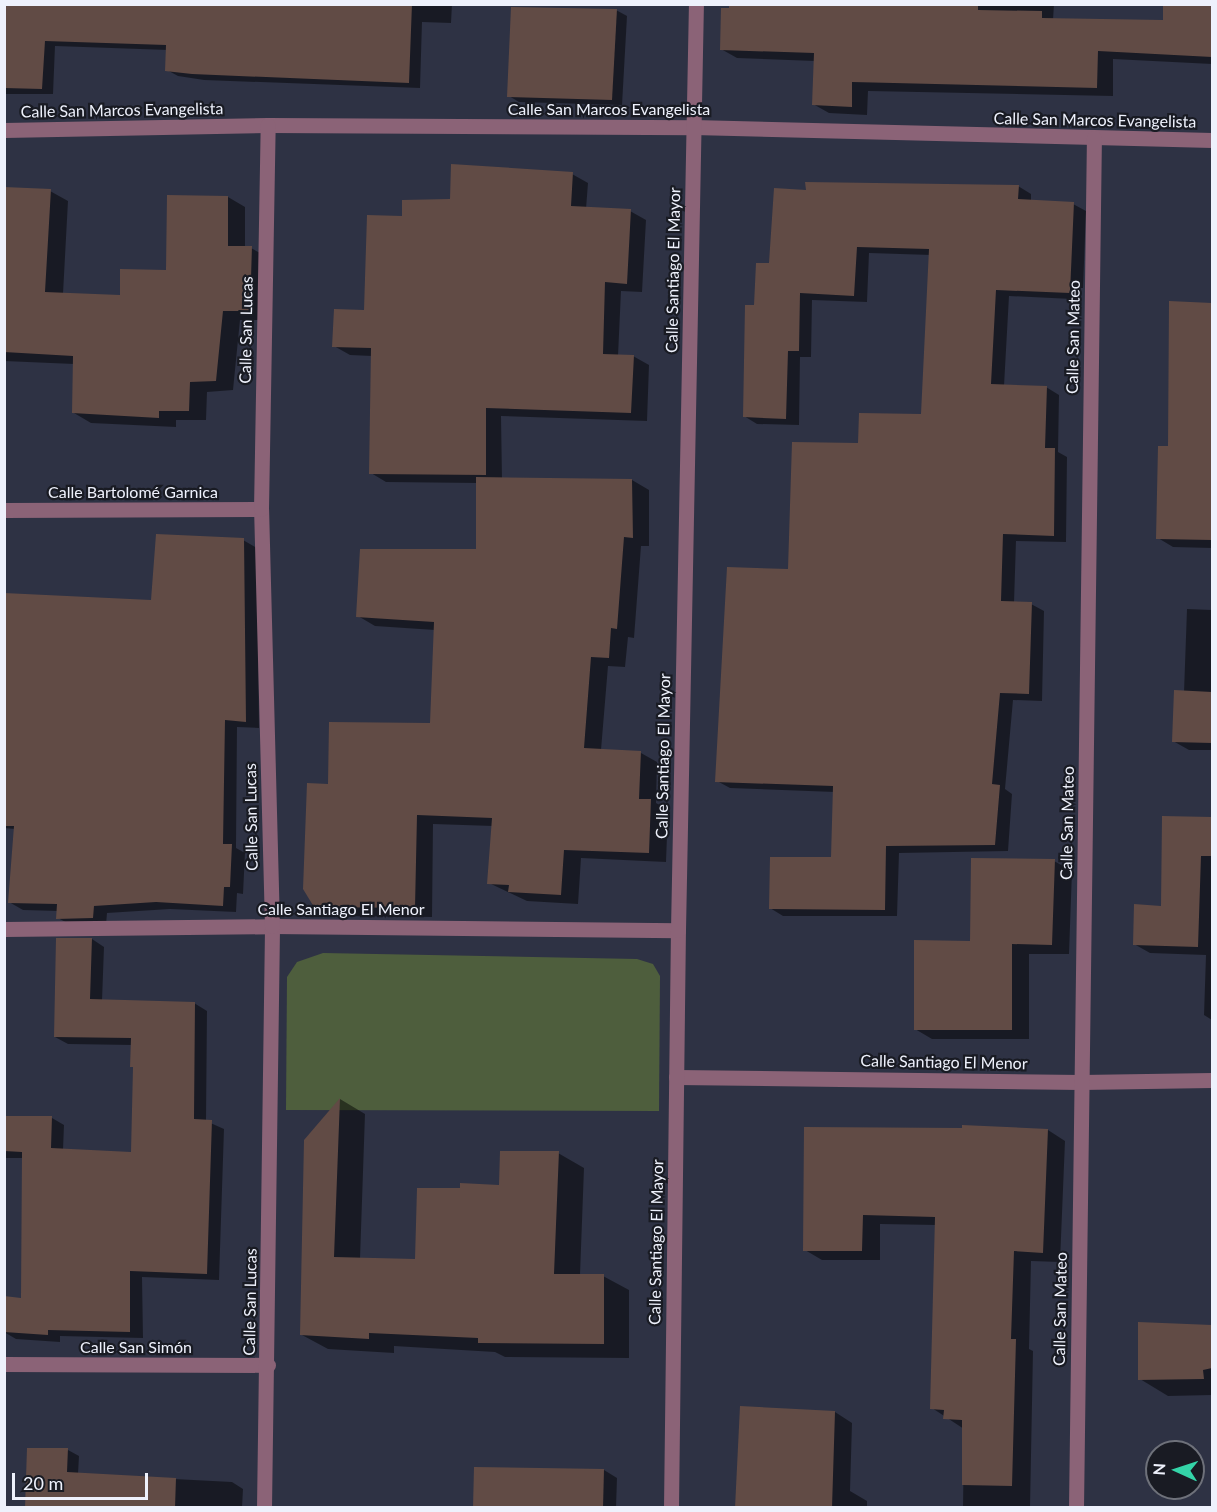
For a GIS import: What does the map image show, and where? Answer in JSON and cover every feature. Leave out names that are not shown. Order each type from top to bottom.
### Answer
[{"type":"street","name":"Calle Santiago El Mayor","points":[[671,1508],[678,930],[696,4]]},
{"type":"street","name":"Calle San Marcos Evangelista","points":[[4,130],[268,125],[693,127],[1212,140]]},
{"type":"street","name":"Calle San Lucas","points":[[264,1508],[268,1365],[272,926],[261,509],[268,125]]},
{"type":"street","name":"Calle San Mateo","points":[[1076,1508],[1094,138]]},
{"type":"street","name":"Calle Bartolomé Garnica","points":[[4,510],[261,509]]},
{"type":"street","name":"Calle Santiago El Menor","points":[[4,929],[272,926],[678,930]]},
{"type":"street","name":"Calle Santiago El Menor","points":[[676,1077],[1081,1082],[1212,1080]]},
{"type":"street","name":"Calle San Simón","points":[[4,1364],[268,1365]]},
{"type":"green space","points":[[323,953],[637,959],[653,964],[660,976],[659,1111],[286,1110],[287,977],[297,962]]},
{"type":"building","points":[[4,4],[412,4],[409,83],[165,71],[166,45],[45,41],[42,89],[4,88]]},
{"type":"building","points":[[729,4],[978,4],[978,10],[1042,11],[1042,18],[1163,20],[1163,4],[1212,4],[1212,57],[1098,51],[1097,88],[852,82],[852,107],[812,105],[814,53],[720,50],[721,8],[729,8]]},
{"type":"building","points":[[511,7],[617,9],[612,100],[507,97]]},
{"type":"building","points":[[451,164],[573,172],[571,206],[631,209],[627,284],[605,282],[603,354],[634,355],[631,413],[486,408],[486,475],[369,474],[371,348],[332,347],[334,309],[364,310],[367,215],[402,216],[402,200],[450,199]]},
{"type":"building","points":[[805,182],[1019,185],[1018,199],[1074,202],[1070,293],[996,290],[991,384],[1047,386],[1045,448],[1055,448],[1054,536],[1003,534],[1001,601],[1032,602],[1029,694],[1000,693],[992,784],[1000,785],[995,845],[886,846],[885,910],[769,909],[770,857],[831,857],[833,786],[715,782],[727,567],[788,569],[792,442],[858,443],[859,413],[921,414],[929,249],[857,247],[854,296],[800,293],[799,351],[788,351],[786,419],[743,417],[745,305],[754,305],[756,263],[769,263],[774,188],[806,190]]},
{"type":"building","points":[[4,187],[51,189],[45,292],[120,295],[120,269],[166,270],[167,195],[228,196],[228,246],[252,246],[250,311],[223,311],[216,381],[190,382],[189,411],[159,411],[159,418],[72,413],[73,356],[4,352]]},
{"type":"building","points":[[1169,301],[1212,303],[1212,540],[1156,539],[1158,446],[1168,446]]},
{"type":"building","points":[[476,477],[632,479],[633,538],[624,537],[617,629],[611,628],[609,658],[591,657],[584,748],[641,751],[639,799],[651,799],[649,853],[564,850],[561,895],[508,892],[509,885],[487,884],[492,818],[417,815],[415,908],[314,907],[303,889],[307,783],[328,784],[329,722],[430,723],[434,622],[356,617],[360,549],[476,549]]},
{"type":"building","points":[[156,534],[244,538],[246,722],[225,720],[223,844],[232,844],[230,887],[224,887],[223,906],[156,902],[94,906],[93,918],[56,919],[57,904],[8,903],[14,826],[4,826],[4,593],[151,600]]},
{"type":"building","points":[[1174,690],[1212,692],[1212,743],[1172,742]]},
{"type":"building","points":[[1162,816],[1212,817],[1212,856],[1201,856],[1198,947],[1133,945],[1134,904],[1161,906]]},
{"type":"building","points":[[971,858],[1055,859],[1052,945],[1012,944],[1012,1030],[914,1030],[914,940],[970,941]]},
{"type":"building","points":[[56,938],[92,938],[90,999],[195,1002],[194,1119],[212,1120],[207,1274],[130,1271],[130,1332],[48,1330],[48,1335],[4,1332],[4,1296],[21,1298],[22,1152],[4,1151],[4,1116],[52,1116],[51,1148],[131,1152],[133,1067],[130,1067],[131,1038],[54,1037]]},
{"type":"building","points":[[340,1098],[334,1257],[415,1259],[417,1188],[460,1188],[460,1183],[499,1185],[500,1151],[559,1151],[554,1274],[604,1274],[604,1344],[478,1343],[478,1338],[369,1333],[369,1339],[300,1335],[304,1140]]},
{"type":"building","points":[[962,1125],[1048,1129],[1043,1253],[1014,1251],[1011,1339],[1016,1339],[1012,1486],[962,1485],[962,1420],[943,1419],[944,1410],[930,1409],[935,1217],[863,1215],[862,1251],[803,1251],[804,1127],[962,1128]]},
{"type":"building","points":[[1138,1322],[1212,1325],[1212,1368],[1203,1370],[1204,1379],[1138,1380]]},
{"type":"building","points":[[740,1406],[835,1411],[832,1508],[735,1508]]},
{"type":"building","points":[[27,1448],[68,1448],[67,1472],[176,1478],[175,1508],[25,1508]]},
{"type":"building","points":[[474,1467],[604,1469],[603,1508],[473,1508]]}]
